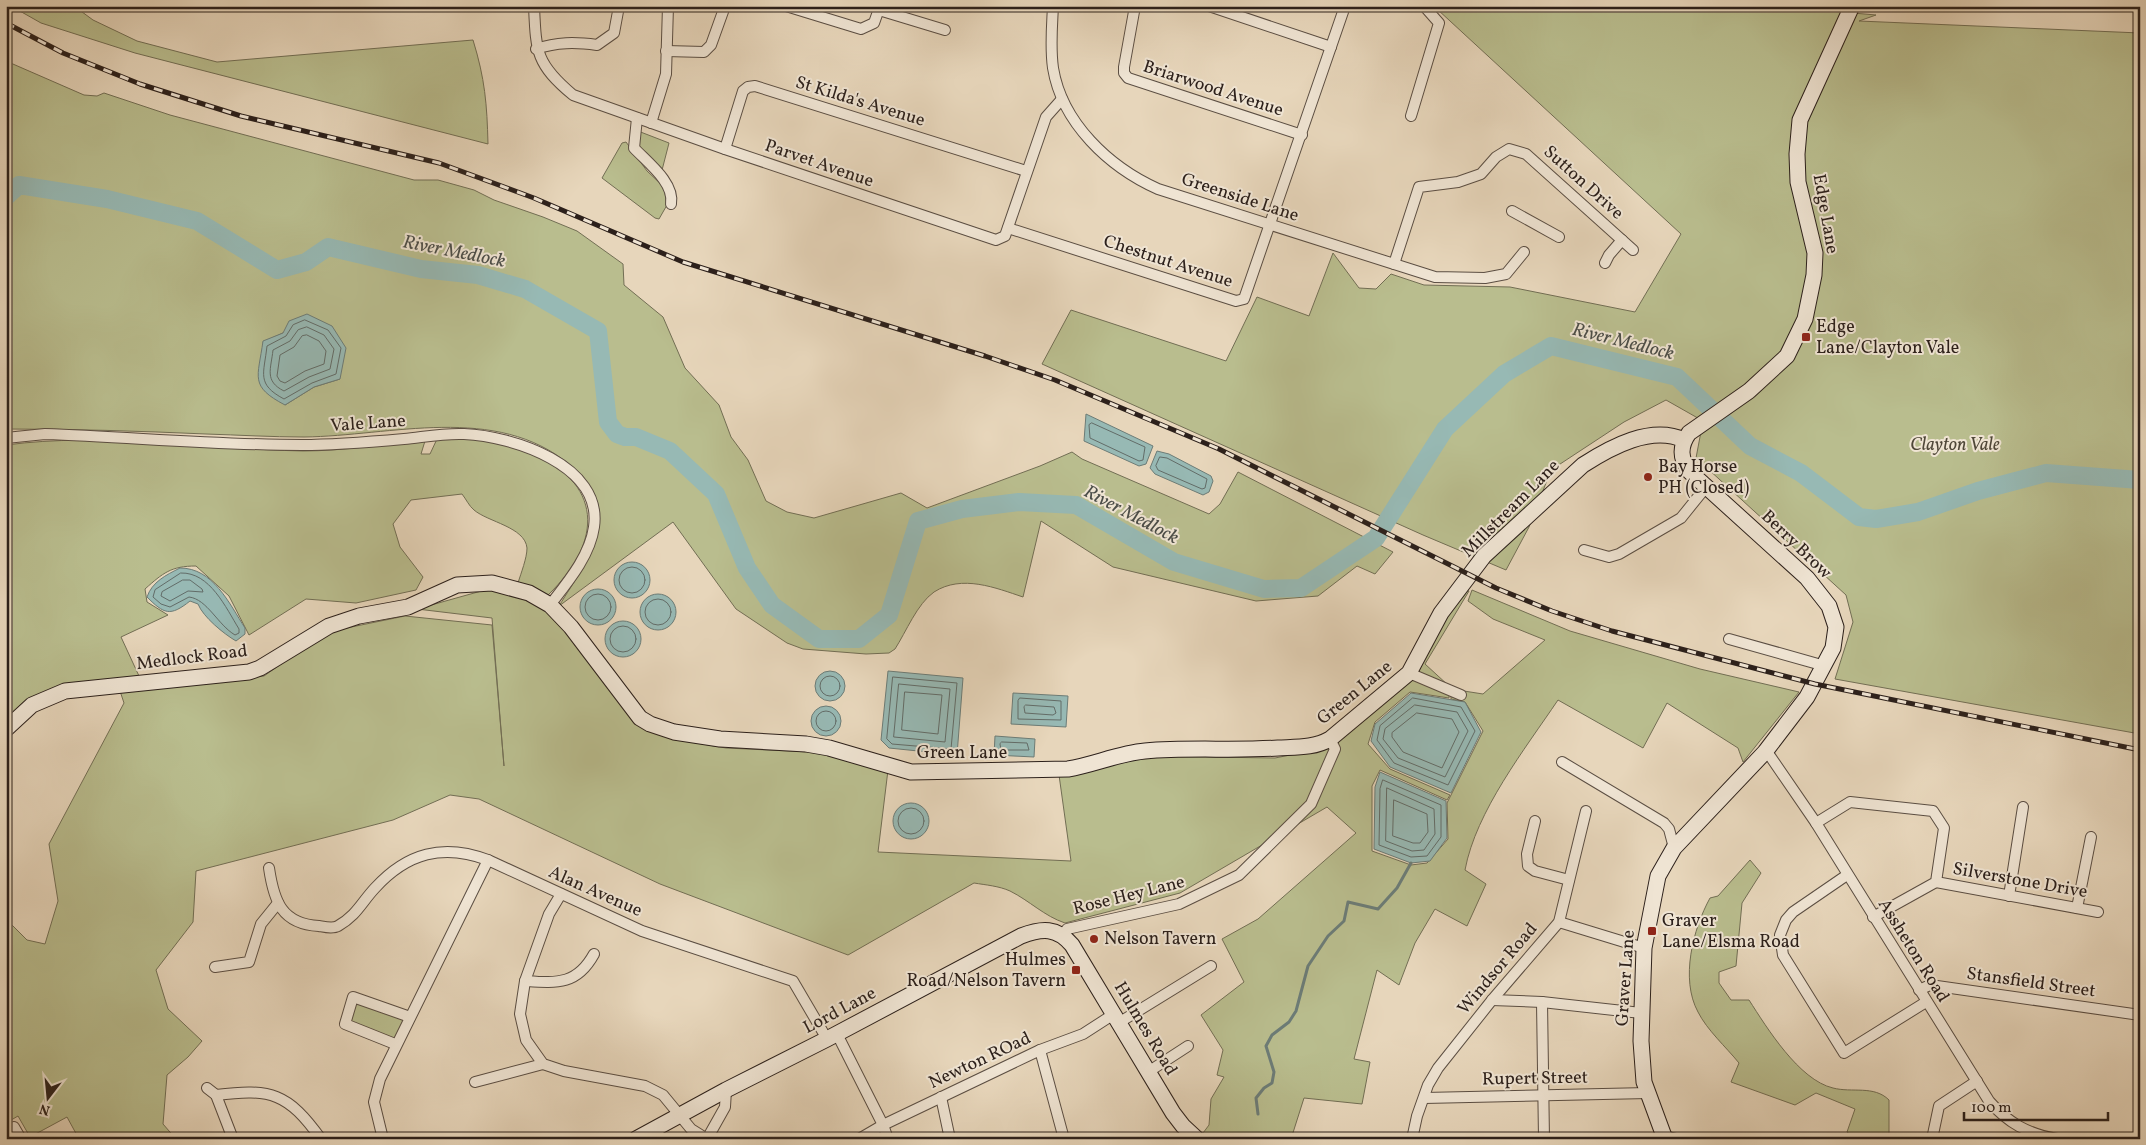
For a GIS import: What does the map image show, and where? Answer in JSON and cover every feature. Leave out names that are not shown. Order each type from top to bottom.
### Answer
[{"type":"street","points":[[534,6],[536,49],[554,43],[578,42],[597,45],[614,33],[619,6]]},
{"type":"street","points":[[651,123],[666,74],[668,6]]},
{"type":"street","points":[[666,50],[704,52],[711,45],[725,6]]},
{"type":"street","points":[[786,6],[855,29],[870,26],[879,8],[945,30]]},
{"type":"street","name":"Greenside Lane","points":[[1053,6],[1051,42],[1053,69],[1062,99],[1084,134],[1105,155],[1139,180],[1158,188],[1435,277],[1486,278],[1506,274],[1524,252]]},
{"type":"street","name":"Briarwood Avenue","points":[[1135,6],[1124,67],[1124,72],[1128,78],[1302,135]]},
{"type":"street","points":[[1210,6],[1331,47]]},
{"type":"street","points":[[1271,225],[1345,6]]},
{"type":"street","points":[[1411,116],[1439,23],[1424,6]]},
{"type":"street","name":"Edge Lane","points":[[1684,440],[1703,421],[1728,406],[1787,356],[1805,318],[1814,275],[1815,253],[1798,182],[1797,136],[1800,120],[1852,6]]},
{"type":"street","name":"Parvet Avenue","points":[[536,49],[548,71],[573,95],[725,149],[991,239],[1002,239],[1008,228]]},
{"type":"street","name":"St Kilda's Avenue","points":[[725,149],[743,92],[748,87],[755,86],[1026,171]]},
{"type":"street","points":[[1008,228],[1046,117],[1062,99]]},
{"type":"street","points":[[637,118],[634,148],[668,187],[672,198],[671,204]]},
{"type":"street","name":"Sutton Drive","points":[[1394,264],[1419,187],[1458,182],[1481,174],[1496,157],[1509,149],[1526,154],[1633,250]]},
{"type":"street","points":[[1512,211],[1559,237]]},
{"type":"street","name":"Chestnut Avenue","points":[[1008,228],[1241,301],[1248,292],[1271,225]]},
{"type":"street","points":[[1605,263],[1608,255],[1622,240]]},
{"type":"street","name":"Vale Lane","points":[[6,438],[68,435],[302,445],[464,434],[519,444],[556,460],[591,496],[594,512],[593,533],[579,564],[550,606]]},
{"type":"street","name":"Millstream Lane","points":[[1409,674],[1441,613],[1484,556],[1583,464],[1599,454],[1638,438],[1669,435],[1684,440]]},
{"type":"street","name":"Berry Brow","points":[[1674,848],[1765,752],[1807,697],[1825,666],[1836,638],[1834,618],[1829,606],[1806,578],[1706,487],[1684,464],[1681,454],[1684,440]]},
{"type":"street","points":[[1584,550],[1609,557],[1619,554],[1681,518],[1706,487]]},
{"type":"street","name":"Medlock Road","points":[[6,729],[32,705],[65,691],[249,672],[260,668],[329,626],[359,616],[408,607],[457,585],[479,582],[505,585],[529,593],[550,606]]},
{"type":"street","name":"Green Lane","points":[[550,606],[571,627],[634,711],[650,724],[674,732],[720,739],[806,744],[829,748],[910,772],[1068,770],[1090,766],[1140,751],[1252,750],[1310,746],[1330,739],[1409,674]]},
{"type":"street","points":[[1729,639],[1825,666]]},
{"type":"street","points":[[1409,674],[1461,694]]},
{"type":"street","name":"Rose Hey Lane","points":[[1063,935],[1067,929],[1180,904],[1238,875],[1311,804],[1332,760],[1335,749],[1330,739]]},
{"type":"street","name":"Assheton Road","points":[[1765,752],[1770,756],[1816,823],[1988,1101],[2014,1125],[2026,1131],[2057,1139]]},
{"type":"street","points":[[1562,762],[1664,823],[1669,828],[1674,848]]},
{"type":"street","points":[[1816,823],[1850,802],[1933,811],[1944,828],[1936,882],[1873,917]]},
{"type":"street","points":[[2009,896],[2023,808]]},
{"type":"street","name":"Windsor Road","points":[[1412,1139],[1417,1116],[1438,1068],[1492,1000],[1559,922],[1586,811]]},
{"type":"street","points":[[1535,822],[1528,854],[1528,866],[1535,871],[1569,880]]},
{"type":"street","points":[[2078,908],[2091,837]]},
{"type":"street","name":"Graver Lane","points":[[1665,1138],[1648,1093],[1642,1069],[1641,1013],[1644,948],[1658,876],[1674,848]]},
{"type":"street","name":"Alan Avenue","points":[[278,903],[282,912],[302,925],[336,927],[358,912],[374,889],[394,870],[426,853],[448,851],[470,853],[642,930],[793,981],[832,1037],[883,1125],[888,1139]]},
{"type":"street","points":[[383,1139],[374,1102],[380,1079],[395,1044],[488,860]]},
{"type":"street","points":[[215,967],[249,962],[261,924],[278,903],[272,888],[269,868]]},
{"type":"street","points":[[1847,875],[1793,912],[1786,920],[1780,935],[1783,955],[1834,1037],[1844,1053],[1926,1002]]},
{"type":"street","name":"Silverstone Drive","points":[[1936,882],[2098,912]]},
{"type":"street","points":[[543,1064],[526,1040],[520,1014],[525,981],[549,914],[561,894]]},
{"type":"street","points":[[1559,922],[1644,948]]},
{"type":"street","name":"Lord Lane","points":[[636,1139],[680,1114],[832,1037],[1021,936],[1047,929],[1063,935]]},
{"type":"street","name":"Hulmes Road","points":[[1063,935],[1081,958],[1178,1120],[1197,1139]]},
{"type":"street","points":[[525,981],[558,983],[585,970],[594,954]]},
{"type":"street","name":"Newton ROad","points":[[860,1139],[883,1125],[1040,1050],[1083,1034],[1117,1018],[1211,966]]},
{"type":"street","name":"Stansfield Street","points":[[1919,990],[1930,985],[2140,1015]]},
{"type":"street","points":[[395,1044],[345,1024],[353,997],[410,1017]]},
{"type":"street","points":[[1492,1000],[1542,1002],[1641,1013]]},
{"type":"street","points":[[1542,1002],[1544,1139]]},
{"type":"street","points":[[1148,1072],[1188,1046]]},
{"type":"street","points":[[1040,1050],[1064,1139]]},
{"type":"street","points":[[475,1082],[543,1064],[564,1071],[645,1086],[663,1095],[691,1129],[707,1139],[725,1107],[726,1090]]},
{"type":"street","points":[[1932,1139],[1939,1106],[1977,1082]]},
{"type":"street","points":[[207,1088],[216,1094],[233,1139]]},
{"type":"street","points":[[216,1094],[244,1091],[261,1092],[277,1097],[292,1104],[304,1115],[321,1139]]},
{"type":"street","name":"Rupert Street","points":[[1424,1098],[1648,1093]]},
{"type":"street","points":[[941,1097],[950,1139]]},
{"type":"street","points":[[14,1126],[21,1139]]},
{"type":"green space","points":[[11,6],[74,6],[93,20],[137,41],[217,62],[473,40],[485,92],[488,144],[135,53],[41,23]]},
{"type":"green space","name":"Clayton Vale","points":[[1429,6],[1794,6],[1795,8],[1876,15],[1859,21],[2140,33],[2140,734],[1835,679],[1853,622],[1846,595],[1696,458],[1703,421],[1666,400],[1624,422],[1551,470],[1529,527],[1506,570],[1423,535],[1042,364],[1071,310],[1226,361],[1257,297],[1309,316],[1333,253],[1359,288],[1376,289],[1391,274],[1424,285],[1510,287],[1635,312],[1681,234],[1437,9]]},
{"type":"green space","points":[[6,61],[84,95],[97,96],[104,93],[170,115],[414,180],[438,180],[474,190],[494,200],[577,231],[623,264],[624,285],[663,317],[685,368],[719,405],[731,437],[748,460],[766,501],[787,512],[814,518],[901,493],[927,508],[1040,466],[1072,452],[1082,459],[1209,514],[1220,504],[1238,472],[1393,552],[1375,574],[1357,566],[1318,596],[1256,601],[1113,567],[1041,521],[1023,597],[979,584],[956,584],[934,592],[928,597],[917,611],[895,649],[889,653],[866,654],[803,649],[787,643],[736,609],[673,522],[559,606],[591,552],[597,535],[599,517],[597,500],[587,483],[570,465],[541,446],[509,434],[476,429],[442,427],[304,437],[106,430],[6,429]],"holes":[[[283,333],[340,379],[314,387],[285,405],[263,342]]]},
{"type":"green space","points":[[638,131],[669,143],[661,174],[638,148]]},
{"type":"green space","points":[[626,142],[647,171],[664,187],[667,205],[659,219],[655,218],[602,178],[622,143]]},
{"type":"green space","points":[[471,438],[527,451],[552,464],[571,479],[582,496],[587,514],[586,534],[579,554],[566,575],[548,595],[518,583],[527,548],[525,541],[520,535],[474,510],[462,494],[411,500],[393,524],[400,547],[423,577],[416,590],[356,603],[306,599],[249,635],[229,596],[196,566],[180,567],[168,571],[145,589],[147,602],[168,615],[121,637],[139,676],[69,684],[15,710],[6,720],[6,445],[80,440],[318,451],[425,441],[421,454],[430,454],[437,439]]},
{"type":"green space","points":[[492,588],[527,596],[553,613],[647,729],[679,740],[726,748],[831,753],[888,770],[878,852],[1071,861],[1059,775],[1140,756],[1275,758],[1326,748],[1400,684],[1463,590],[1469,591],[1425,664],[1449,686],[1449,698],[1410,692],[1375,722],[1368,744],[1390,769],[1450,795],[1447,800],[1380,770],[1372,786],[1372,851],[1411,865],[1427,863],[1448,839],[1447,803],[1483,731],[1465,702],[1451,699],[1451,689],[1483,694],[1545,640],[1493,619],[1468,601],[1472,590],[1570,631],[1700,669],[1799,692],[1743,762],[1738,748],[1667,703],[1643,748],[1558,700],[1503,781],[1480,825],[1465,870],[1486,884],[1467,926],[1435,909],[1415,943],[1399,985],[1377,970],[1354,1059],[1370,1062],[1362,1104],[1304,1098],[1291,1139],[1203,1139],[1200,1137],[1209,1125],[1211,1099],[1224,1077],[1217,1075],[1223,1050],[1201,1015],[1244,982],[1222,939],[1258,919],[1356,833],[1327,807],[1180,893],[1065,923],[1010,891],[974,883],[848,955],[660,884],[479,799],[450,795],[393,820],[196,871],[193,922],[156,970],[168,1009],[202,1041],[188,1057],[167,1075],[163,1124],[176,1139],[79,1139],[67,1117],[30,1137],[18,1116],[6,1123],[6,919],[27,940],[45,944],[58,901],[49,844],[124,703],[120,691],[264,676],[327,632],[405,616],[492,625],[504,766],[492,618],[417,609]]},
{"type":"green space","points":[[1750,860],[1761,873],[1742,903],[1736,966],[1719,972],[1719,983],[1731,1000],[1749,1000],[1785,1052],[1808,1075],[1820,1083],[1833,1088],[1877,1092],[1889,1100],[1889,1139],[1856,1139],[1847,1132],[1855,1109],[1816,1093],[1795,1105],[1731,1082],[1739,1063],[1712,1032],[1698,1012],[1690,985],[1689,970],[1698,924],[1710,898],[1718,896]]},
{"type":"green space","points":[[353,1003],[361,1003],[407,1018],[395,1041],[350,1022]]},
{"type":"water","points":[[307,314],[332,326],[346,348],[340,379],[314,387],[285,405],[266,392],[261,386],[258,372],[263,341],[283,333],[289,321]]},
{"type":"water","points":[[1086,414],[1153,446],[1146,464],[1139,466],[1084,441]]},
{"type":"water","points":[[1157,451],[1169,454],[1211,476],[1213,481],[1209,492],[1203,495],[1155,474],[1150,468]]},
{"type":"water","points":[[632,562],[639,563],[645,567],[649,573],[649,587],[645,593],[639,597],[632,598],[625,597],[619,593],[615,587],[614,580],[615,573],[619,567],[625,563]]},
{"type":"water","points":[[180,568],[192,570],[211,580],[233,608],[245,628],[245,634],[236,641],[231,638],[209,620],[198,604],[190,601],[177,610],[167,611],[158,607],[147,597],[156,583]]},
{"type":"water","points":[[598,589],[605,590],[611,594],[615,600],[615,614],[611,620],[605,624],[598,625],[591,624],[585,620],[581,614],[580,607],[581,600],[585,594],[591,590]]},
{"type":"water","points":[[658,594],[665,595],[671,599],[675,605],[675,619],[671,625],[665,629],[658,630],[651,629],[645,625],[641,619],[640,612],[641,605],[645,599],[651,595]]},
{"type":"water","points":[[623,621],[630,622],[636,626],[640,632],[640,646],[636,652],[630,656],[623,657],[616,656],[610,652],[606,646],[605,639],[606,632],[610,626],[616,622]]},
{"type":"water","points":[[830,671],[841,675],[845,686],[841,697],[830,701],[819,697],[815,686],[819,675]]},
{"type":"water","points":[[888,671],[963,678],[957,755],[889,748],[881,740]]},
{"type":"water","points":[[1013,693],[1068,696],[1066,727],[1011,724]]},
{"type":"water","points":[[1411,693],[1465,702],[1481,732],[1451,793],[1390,767],[1371,741],[1375,724]]},
{"type":"water","points":[[826,706],[837,710],[841,721],[837,732],[826,736],[815,732],[811,721],[815,710]]},
{"type":"water","points":[[995,736],[1035,739],[1034,757],[994,755]]},
{"type":"water","points":[[1380,772],[1446,801],[1447,838],[1430,861],[1411,863],[1374,849],[1375,787]]},
{"type":"water","points":[[911,803],[918,804],[924,808],[928,814],[928,828],[924,834],[918,838],[911,839],[904,838],[898,834],[894,828],[893,821],[894,814],[898,808],[904,804]]},
{"type":"waterway","name":"River Medlock","points":[[6,197],[19,185],[107,199],[197,221],[277,270],[306,262],[328,247],[421,269],[478,275],[525,289],[598,331],[608,422],[617,434],[625,437],[636,437],[670,451],[716,494],[747,568],[772,605],[819,639],[859,639],[889,615],[918,521],[962,509],[1019,502],[1076,505],[1174,562],[1264,589],[1301,588],[1376,538],[1445,429],[1504,374],[1551,346],[1677,377],[1750,446],[1801,473],[1859,517],[1876,519],[1918,512],[1978,491],[2046,473],[2140,480]]},
{"type":"waterway","points":[[1258,1114],[1256,1098],[1264,1088],[1272,1083],[1274,1072],[1266,1046],[1272,1035],[1289,1022],[1296,1011],[1308,966],[1328,936],[1344,921],[1348,902],[1378,909],[1397,888],[1411,863]]},
{"type":"railway","points":[[6,23],[63,53],[140,84],[241,116],[439,163],[534,198],[683,262],[985,356],[1055,380],[1219,449],[1496,588],[1552,611],[1612,631],[1815,684],[2140,750]]},
{"type":"place","name":"Edge Lane/Clayton Vale","points":[[1806,337]]},
{"type":"place","name":"Bay Horse PH (Closed)","points":[[1648,477]]},
{"type":"place","name":"Graver Lane/Elsma Road","points":[[1652,931]]},
{"type":"place","name":"Nelson Tavern","points":[[1094,939]]},
{"type":"place","name":"Hulmes Road/Nelson Tavern","points":[[1076,970]]}]
